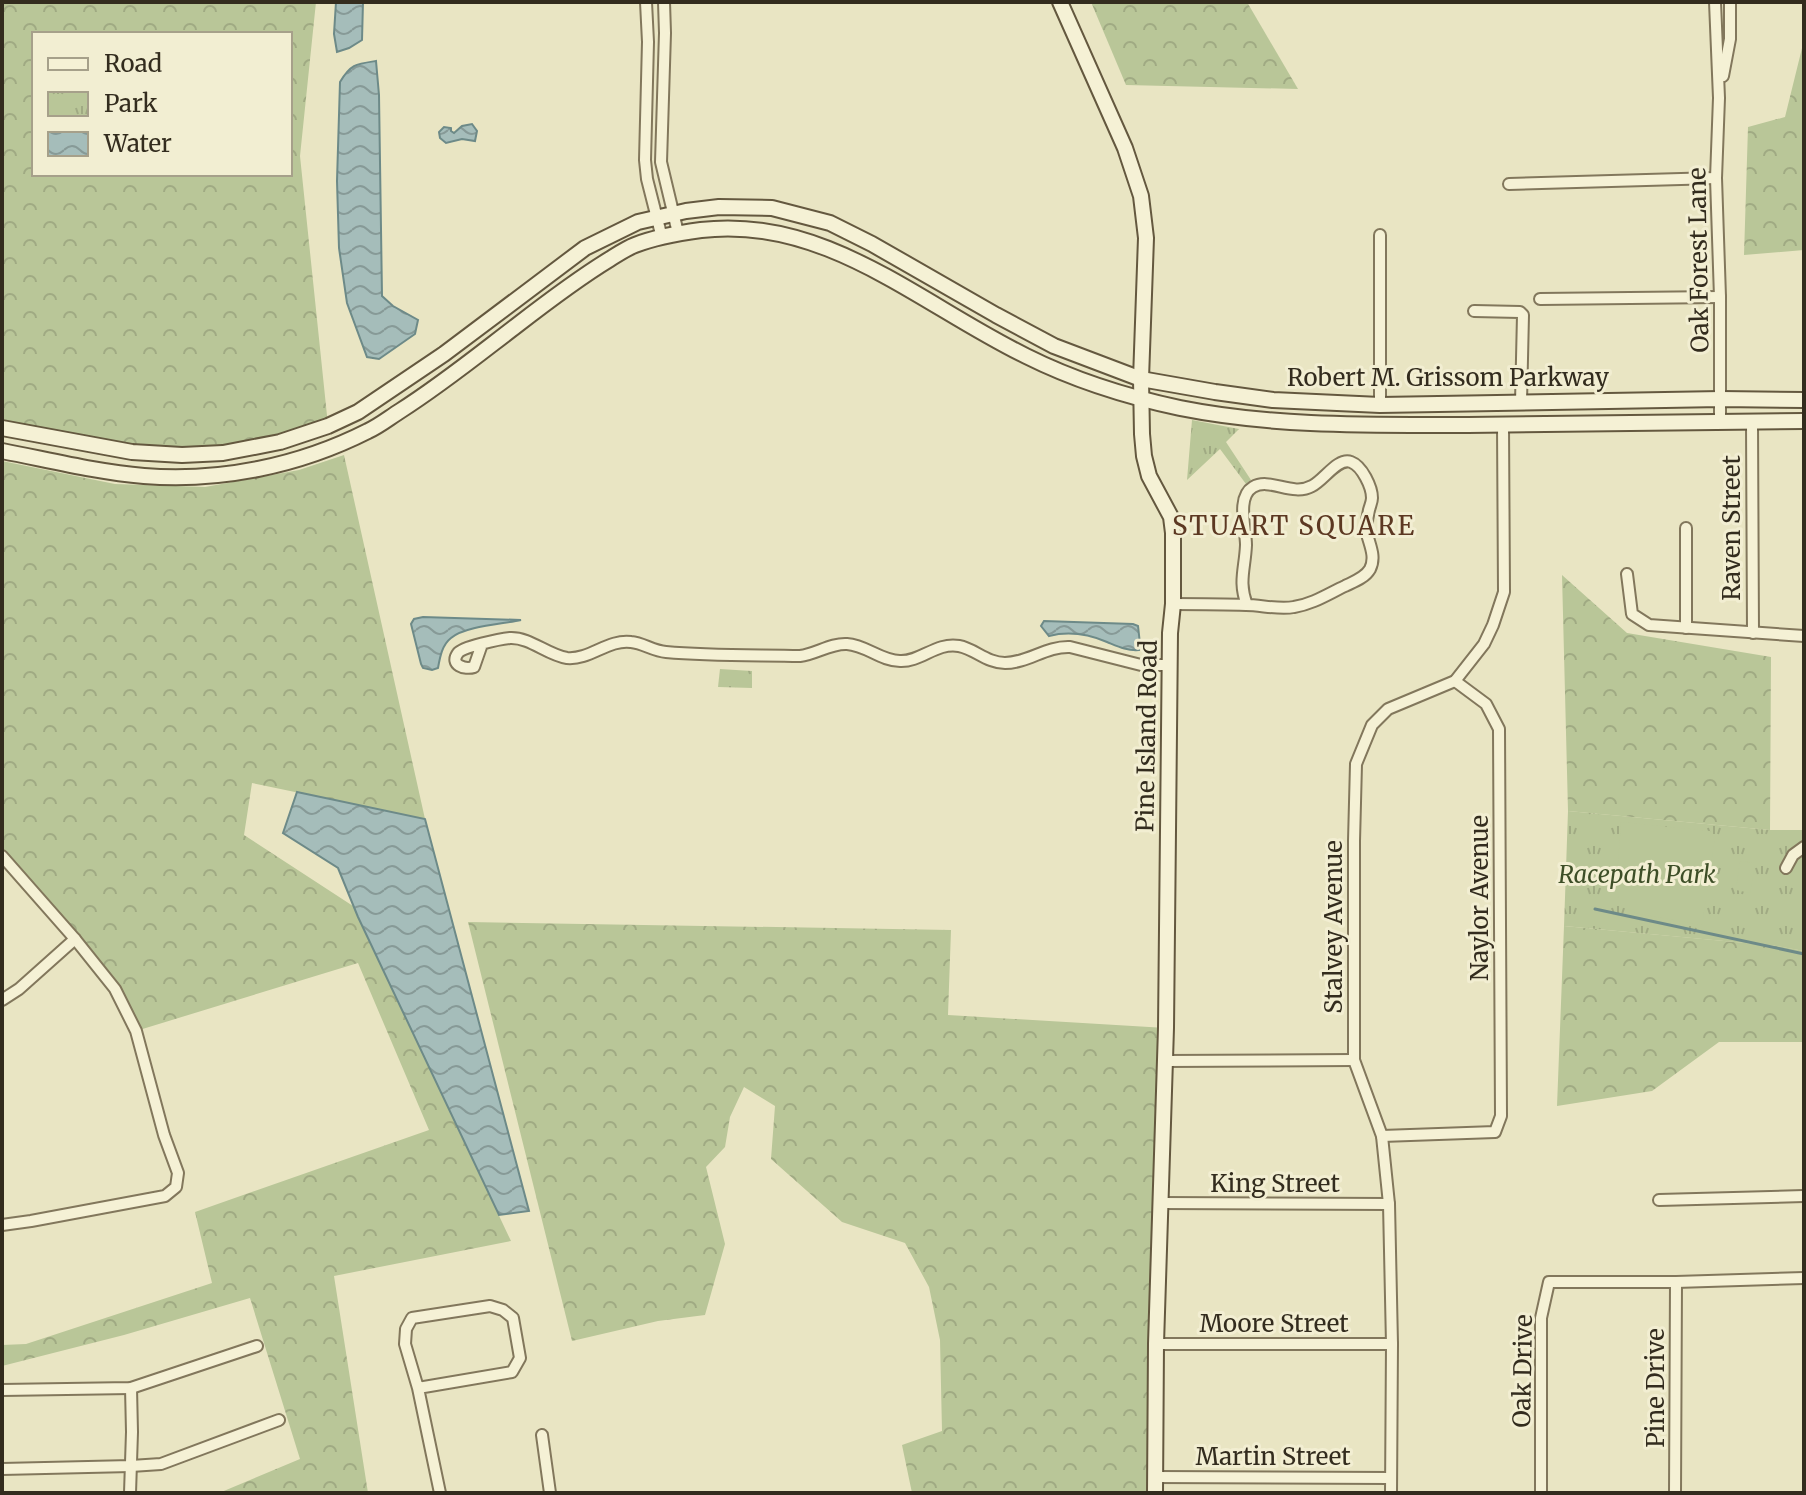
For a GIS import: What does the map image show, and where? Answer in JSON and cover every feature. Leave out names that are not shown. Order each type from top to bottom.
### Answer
[{"type":"main road","name":"Pine Island Road","points":[[1060,2],[1125,148],[1141,196],[1146,238],[1141,379],[1144,456],[1149,476],[1171,517],[1173,533],[1155,1493]]},
{"type":"main road","name":"Robert M. Grissom Parkway","points":[[2,428],[132,452],[182,455],[223,453],[280,442],[358,412],[444,354],[585,248],[626,227],[656,217],[719,207],[772,208],[830,223],[1054,346],[1141,379],[1273,400],[1380,405],[1804,400]]},
{"type":"main road","name":"Robert M. Grissom Parkway","points":[[2,451],[145,476],[204,476],[244,472],[327,449],[370,430],[431,391],[581,276],[633,245],[706,229],[747,229],[810,240],[843,254],[1024,355],[1065,373],[1141,399],[1180,408],[1246,419],[1308,424],[1804,421]]},
{"type":"main road","points":[[1308,424],[1306,410],[1314,402]]},
{"type":"street","points":[[646,2],[645,160],[662,238]]},
{"type":"street","points":[[664,2],[661,162],[678,233]]},
{"type":"street","name":"Oak Forest Lane","points":[[1715,2],[1719,98],[1716,178],[1720,422]]},
{"type":"street","name":"Oak Forest Lane","points":[[1719,98],[1730,39],[1730,2]]},
{"type":"street","points":[[646,113],[663,112]]},
{"type":"street","points":[[1509,184],[1716,178]]},
{"type":"street","points":[[1380,235],[1380,405]]},
{"type":"street","points":[[1540,299],[1720,297]]},
{"type":"street","points":[[1474,311],[1520,312],[1523,315],[1521,402]]},
{"type":"street","name":"Raven Street","points":[[1752,422],[1753,633]]},
{"type":"street","name":"Stalvey Avenue","points":[[1391,1493],[1389,1204],[1382,1136],[1354,1060],[1356,764],[1372,725],[1388,709],[1455,681],[1484,644],[1504,592],[1503,425]]},
{"type":"street","points":[[1173,604],[1290,608],[1309,604],[1364,576],[1373,555],[1367,532],[1372,497],[1367,480],[1356,465],[1348,461],[1340,462],[1307,489],[1294,490],[1264,484],[1253,487],[1246,494],[1246,545],[1241,579],[1247,605]]},
{"type":"street","points":[[1686,528],[1686,628]]},
{"type":"street","points":[[1627,574],[1632,614],[1649,625],[1804,636]]},
{"type":"street","points":[[482,644],[509,638],[521,639],[570,658],[623,642],[661,652],[800,656],[811,655],[830,646],[850,644],[898,661],[949,645],[968,649],[1001,663],[1017,662],[1060,647],[1070,647],[1141,665],[1170,665]]},
{"type":"street","name":"Naylor Avenue","points":[[1382,1136],[1495,1132],[1501,1116],[1499,729],[1486,704],[1455,681]]},
{"type":"street","points":[[1786,868],[1793,855],[1804,847]]},
{"type":"street","points":[[2,856],[115,989],[136,1031],[164,1135],[178,1173],[176,1187],[165,1196],[2,1225]]},
{"type":"street","points":[[2,1000],[19,989],[75,939]]},
{"type":"street","points":[[1165,1061],[1354,1060]]},
{"type":"street","points":[[1659,1200],[1804,1196]]},
{"type":"street","name":"King Street","points":[[1161,1203],[1389,1204]]},
{"type":"street","points":[[1676,1282],[1804,1278]]},
{"type":"street","name":"Oak Drive","points":[[1541,1493],[1541,1318],[1549,1282],[1676,1282]]},
{"type":"street","name":"Pine Drive","points":[[1675,1493],[1676,1282]]},
{"type":"street","points":[[418,1388],[512,1372],[520,1358],[513,1318],[503,1310],[490,1306],[412,1318],[406,1329],[405,1344],[418,1388],[440,1493]]},
{"type":"street","name":"Moore Street","points":[[1156,1344],[1392,1344]]},
{"type":"street","points":[[2,1390],[131,1388],[257,1346]]},
{"type":"street","points":[[130,1493],[131,1388]]},
{"type":"street","points":[[2,1469],[161,1464],[279,1420]]},
{"type":"street","points":[[542,1435],[550,1493]]},
{"type":"street","name":"Martin Street","points":[[1155,1477],[1391,1478]]},
{"type":"green space","points":[[2,2],[316,2],[300,156],[328,425],[280,442],[182,453],[2,428]]},
{"type":"green space","points":[[1091,2],[1247,2],[1298,89],[1126,85]]},
{"type":"green space","points":[[1804,40],[1804,250],[1744,255],[1748,127],[1785,117]]},
{"type":"green space","name":"STUART SQUARE","points":[[1192,420],[1239,429],[1226,442],[1251,480],[1246,484],[1220,449],[1187,480]]},
{"type":"green space","points":[[344,455],[425,819],[252,783],[244,835],[353,906],[511,1241],[334,1276],[368,1493],[219,1493],[300,1459],[250,1298],[2,1366],[2,1345],[26,1344],[212,1283],[195,1212],[429,1130],[358,963],[136,1031],[115,989],[2,856],[2,461],[115,484],[205,487],[299,470]]},
{"type":"green space","points":[[1562,575],[1627,633],[1771,657],[1770,830],[1568,811]]},
{"type":"green space","points":[[720,669],[752,671],[752,688],[718,687]]},
{"type":"green space","name":"Racepath Park","points":[[1568,811],[1770,830],[1804,830],[1804,951],[1564,926]]},
{"type":"green space","points":[[1621,822],[1710,831],[1715,837],[1702,925],[1639,914],[1622,907],[1616,890]]},
{"type":"green space","points":[[1740,861],[1755,863],[1750,893],[1736,890]]},
{"type":"green space","points":[[468,922],[951,930],[948,1015],[1166,1028],[1155,1493],[912,1493],[902,1445],[942,1431],[940,1340],[929,1287],[905,1243],[842,1222],[771,1159],[775,1106],[744,1087],[730,1117],[725,1147],[706,1167],[725,1244],[705,1315],[658,1321],[572,1341]]},
{"type":"green space","points":[[1564,926],[1804,951],[1804,1042],[1719,1042],[1652,1091],[1557,1106]]},
{"type":"water","points":[[336,2],[363,2],[362,40],[337,52],[334,34]]},
{"type":"water","points":[[376,61],[382,296],[418,320],[415,334],[379,359],[367,357],[347,303],[339,248],[337,181],[340,82],[355,66]]},
{"type":"water","points":[[472,124],[477,131],[475,141],[462,139],[446,143],[440,138],[439,132],[444,127],[451,128],[454,133],[462,126]]},
{"type":"water","points":[[414,619],[521,620],[457,634],[445,644],[438,668],[432,670],[423,668],[421,664],[411,624]]},
{"type":"water","points":[[1044,621],[1133,624],[1138,626],[1139,650],[1078,634],[1049,636],[1041,626]]},
{"type":"water","points":[[297,792],[425,819],[529,1211],[499,1215],[358,917],[338,868],[283,833]]},
{"type":"waterway","points":[[1595,909],[1804,954]]},
{"type":"district","name":"STUART SQUARE","points":[[1294,526]]}]
